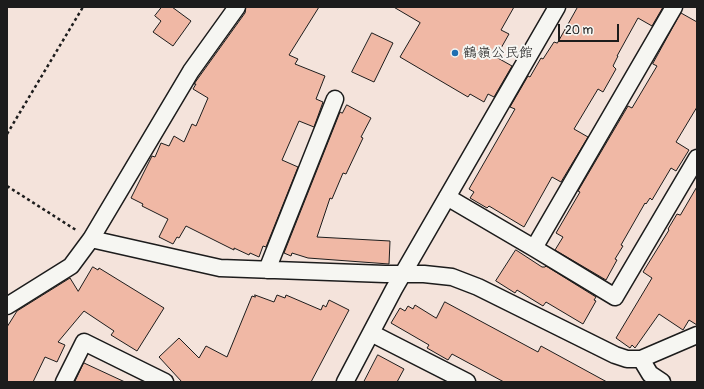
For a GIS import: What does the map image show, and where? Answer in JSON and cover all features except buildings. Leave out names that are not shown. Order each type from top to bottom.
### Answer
[{"type":"street","points":[[7,306],[71,266],[91,239],[190,71],[237,7]]},
{"type":"street","points":[[345,382],[447,197],[557,7]]},
{"type":"street","points":[[534,248],[674,7]]},
{"type":"street","points":[[267,270],[334,99]]},
{"type":"street","points":[[447,197],[615,297],[697,158]]},
{"type":"street","points":[[91,239],[220,268],[424,274],[452,277],[471,284],[614,355],[627,359],[641,359],[697,335]]},
{"type":"street","points":[[371,333],[467,382]]},
{"type":"street","points":[[64,382],[84,342],[165,382]]},
{"type":"street","points":[[641,359],[650,374],[662,382]]},
{"type":"path","points":[[7,134],[83,7]]},
{"type":"path","points":[[7,186],[91,239]]},
{"type":"place","name":"鶴嶺公民館","points":[[455,53]]}]
